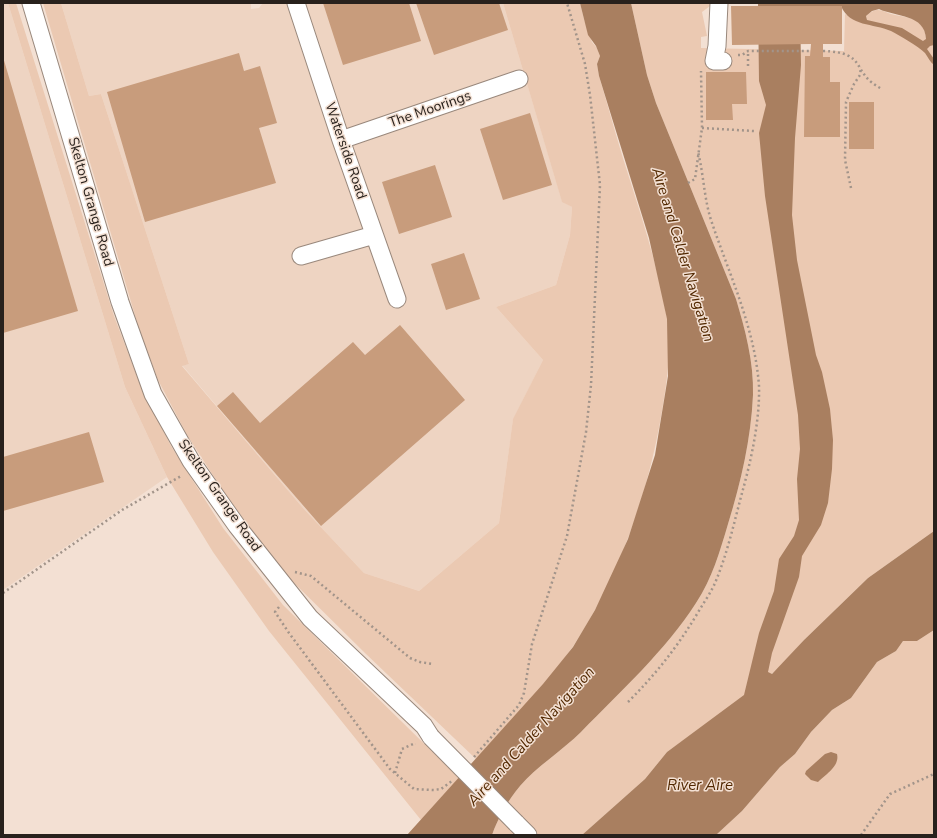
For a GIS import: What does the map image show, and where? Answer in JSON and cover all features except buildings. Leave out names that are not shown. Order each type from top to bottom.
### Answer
[{"type":"street","name":"Skelton Grange Road","points":[[31,3],[120,302],[154,394],[196,468],[237,526],[310,618],[424,726],[431,737],[528,835]]},
{"type":"street","name":"Waterside Road","points":[[296,3],[341,140],[397,299]]},
{"type":"street","points":[[718,61],[717,46],[719,3]]},
{"type":"street","name":"The Moorings","points":[[341,140],[519,79]]},
{"type":"street","points":[[301,256],[374,235]]},
{"type":"path","points":[[473,758],[519,705],[524,693],[532,644],[567,536],[586,432],[591,385],[600,185],[590,94],[585,64],[568,3]]},
{"type":"path","points":[[748,51],[748,66]]},
{"type":"path","points":[[688,183],[695,179],[702,128],[701,72],[728,55],[742,55],[748,51],[811,51]]},
{"type":"path","points":[[823,51],[848,54],[855,59],[871,83],[882,89]]},
{"type":"path","points":[[851,188],[845,160],[846,102],[860,75],[861,67]]},
{"type":"path","points":[[702,128],[754,130]]},
{"type":"path","points":[[628,702],[655,675],[683,639],[715,584],[733,528],[748,473],[756,429],[759,386],[751,342],[742,308],[712,222],[705,196],[704,178],[698,152]]},
{"type":"path","points":[[3,593],[122,510],[196,468]]},
{"type":"path","points":[[290,571],[310,576],[410,658],[420,662],[433,664]]},
{"type":"path","points":[[289,592],[275,612],[395,773],[414,789],[441,789],[454,779]]},
{"type":"path","points":[[395,773],[402,749],[413,744]]},
{"type":"path","points":[[861,835],[890,794],[934,774]]},
{"type":"shaded area","points":[[3,3],[8,3],[125,387],[167,477],[3,590]]},
{"type":"shaded area","points":[[8,3],[16,3],[114,316],[140,384],[171,446],[223,528],[283,605],[459,778],[421,820],[269,631],[213,552],[167,477],[125,387]]},
{"type":"shaded area","points":[[43,3],[61,3],[89,96],[101,94],[189,364],[182,366],[303,508],[364,573],[419,591],[499,523],[513,419],[543,360],[496,307],[556,285],[570,235],[572,207],[562,202],[503,3],[580,3],[592,42],[597,48],[600,56],[597,64],[599,76],[647,236],[663,297],[669,341],[666,388],[649,473],[640,503],[630,533],[605,591],[574,645],[552,675],[476,759],[282,571],[223,491],[187,435],[158,380],[139,329]]},
{"type":"shaded area","points":[[61,3],[251,3],[251,9],[259,8],[263,3],[503,3],[562,201],[572,207],[570,235],[556,285],[496,307],[543,360],[513,420],[499,523],[419,591],[364,573],[303,508],[182,365],[189,364],[101,94],[89,96]]},
{"type":"shaded area","points":[[631,3],[714,3],[702,12],[707,36],[701,37],[701,48],[844,51],[845,14],[859,22],[867,20],[866,16],[877,10],[906,17],[920,23],[925,32],[926,39],[934,44],[934,531],[868,578],[804,640],[779,668],[733,705],[667,752],[645,779],[582,835],[492,835],[497,822],[511,797],[526,779],[574,739],[627,686],[671,638],[702,594],[719,555],[733,508],[748,444],[752,411],[753,383],[743,322],[736,299],[656,103],[647,75]]},
{"type":"shaded area","points":[[934,630],[934,835],[716,835],[742,811],[780,767],[795,754],[811,732],[832,710],[851,698],[877,662],[896,651],[903,641],[917,641]]},
{"type":"water","name":"Aire and Calder Navigation","points":[[580,3],[631,3],[647,75],[656,103],[736,299],[746,334],[752,370],[753,395],[745,460],[722,544],[707,584],[684,621],[657,654],[581,732],[526,779],[511,797],[497,822],[492,835],[407,835],[543,684],[573,647],[595,610],[628,539],[655,455],[668,376],[667,319],[649,238],[599,76],[597,64],[600,56],[596,46],[588,35]]},
{"type":"water","name":"River Aire","points":[[758,3],[934,3],[934,45],[927,49],[934,59],[934,65],[925,53],[914,44],[884,28],[850,18],[841,6],[800,6],[801,65],[795,138],[792,215],[797,260],[816,355],[822,372],[830,409],[833,440],[832,469],[828,503],[821,525],[802,556],[799,577],[772,653],[768,672],[772,674],[804,640],[868,578],[934,531],[934,630],[917,641],[903,641],[896,651],[877,662],[851,698],[832,710],[811,732],[795,754],[780,767],[742,811],[716,835],[582,835],[645,779],[667,752],[744,695],[759,633],[774,591],[779,559],[794,536],[799,520],[797,479],[800,449],[798,415],[765,196],[759,133],[766,105],[759,81]],"holes":[[[879,9],[908,18],[921,25],[926,39],[923,41],[902,28],[867,20],[866,16],[872,11]]]},
{"type":"water","points":[[831,752],[837,754],[834,766],[818,782],[811,780],[805,774],[806,771],[825,754]]}]
